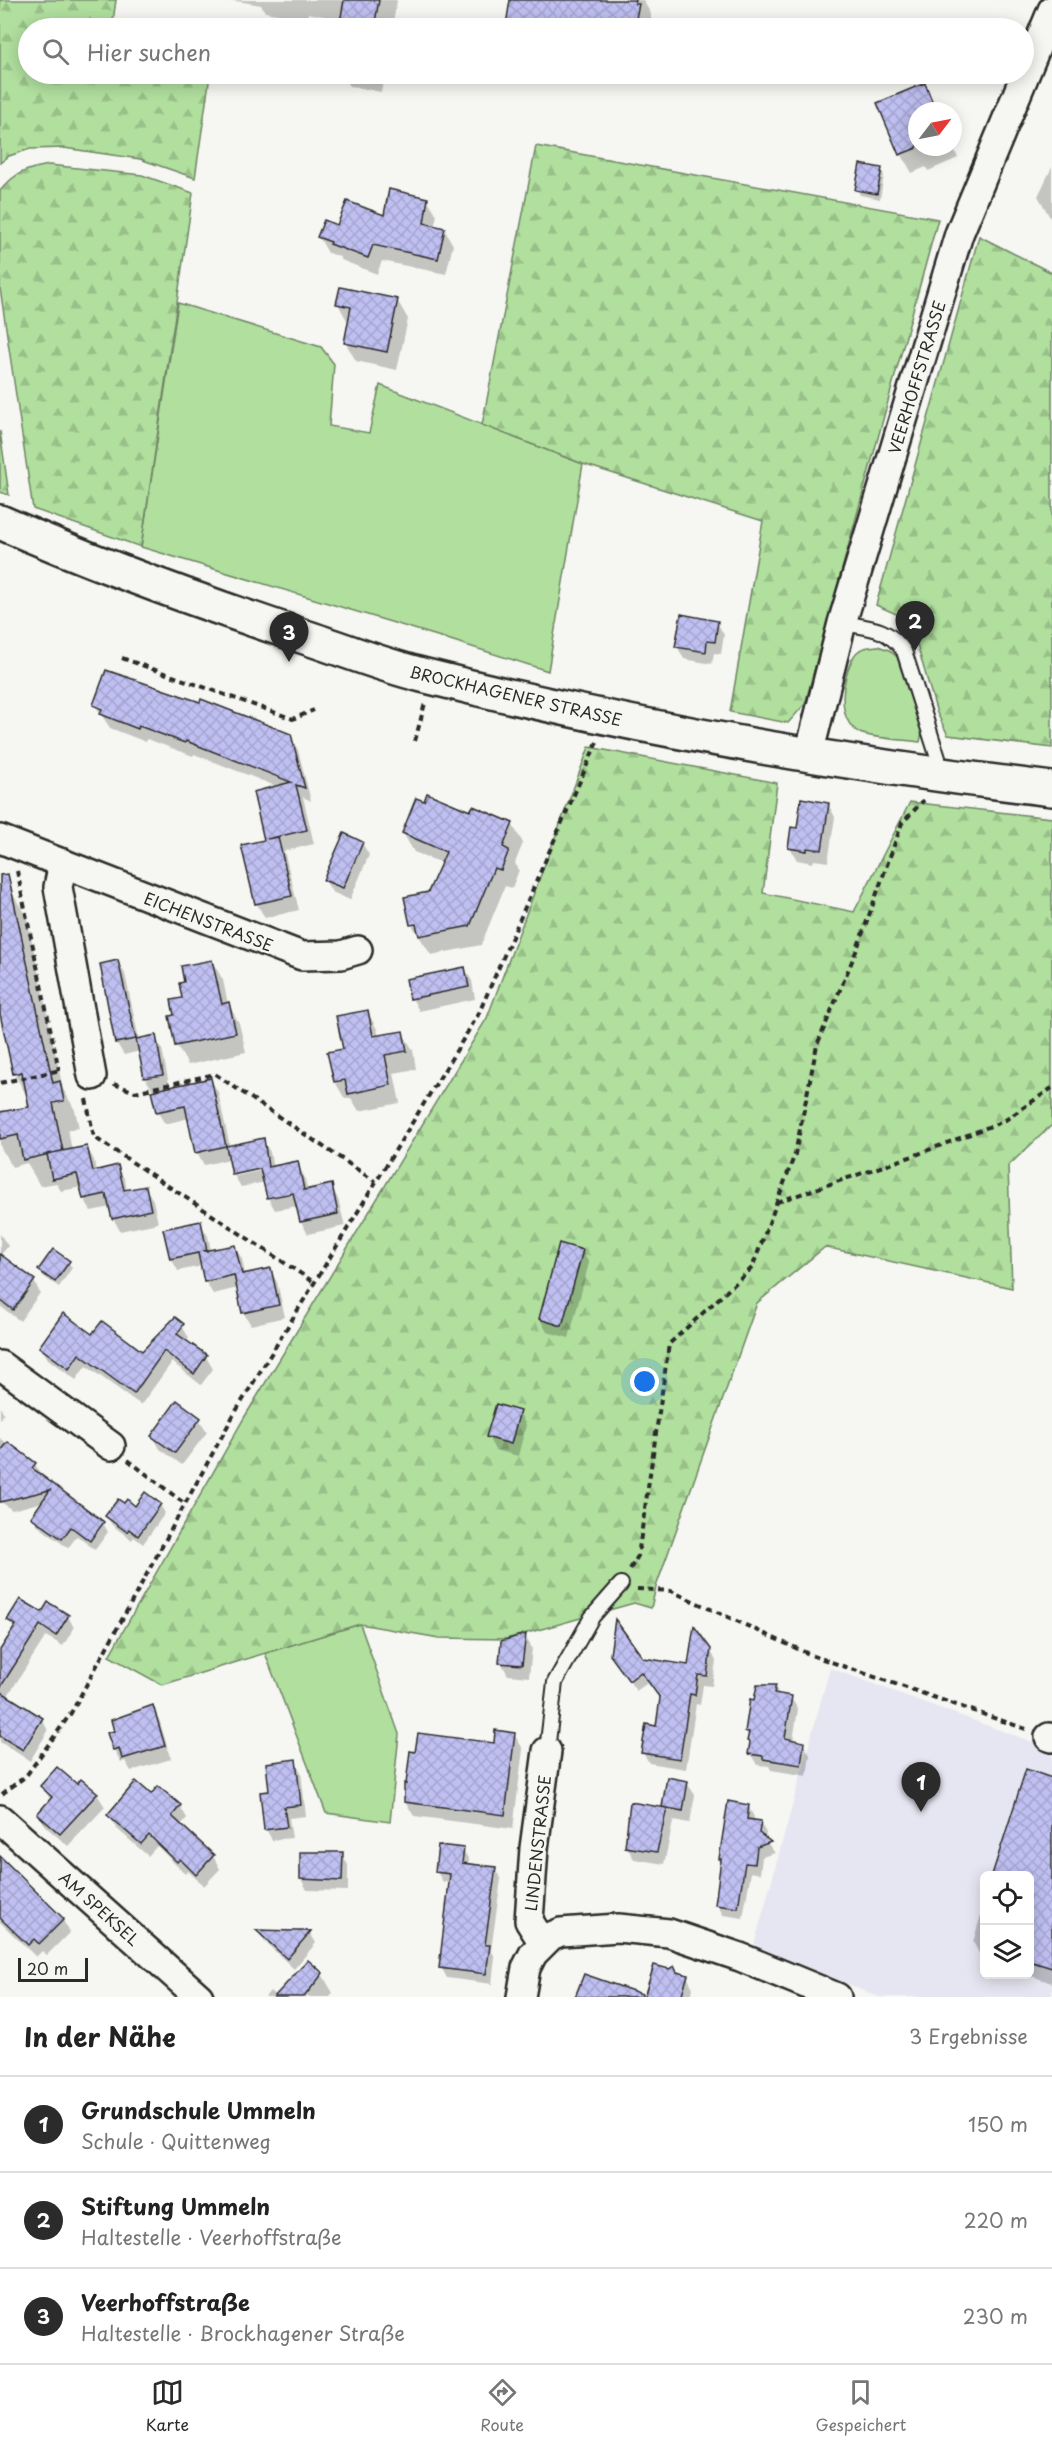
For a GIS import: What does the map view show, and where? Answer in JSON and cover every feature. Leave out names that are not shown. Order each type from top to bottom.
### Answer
[{"type":"main road","name":"BROCKHAGENER STRASSE","points":[[0,522],[221,609],[419,675],[604,717],[809,754],[932,785],[1052,789]]},
{"type":"street","name":"VEERHOFFSTRASSE","points":[[1034,53],[1052,10]]},
{"type":"street","name":"VEERHOFFSTRASSE","points":[[809,754],[842,623],[959,234],[1021,84]]},
{"type":"street","name":"EICHENSTRASSE","points":[[6,841],[302,956],[341,955],[358,950]]},
{"type":"street","points":[[63,863],[58,887],[91,1070]]},
{"type":"street","points":[[0,1365],[111,1446]]},
{"type":"street","name":"LINDENSTRASSE","points":[[543,1943],[529,1921],[534,1848],[547,1751]]},
{"type":"street","name":"AM SPEKSEL","points":[[0,1820],[199,1997]]},
{"type":"street","points":[[521,1997],[526,1968],[543,1943],[561,1932],[618,1928],[664,1931],[740,1957],[837,1997]]},
{"type":"lane","points":[[842,623],[881,630],[894,638],[904,651],[938,758],[932,785]]},
{"type":"lane","points":[[547,1751],[555,1682],[592,1617],[621,1584]]},
{"type":"path","points":[[122,658],[293,719],[314,710]]},
{"type":"path","points":[[416,741],[426,699]]},
{"type":"path","points":[[0,1796],[26,1776],[70,1713],[234,1416],[478,1015],[599,736]]},
{"type":"path","points":[[932,785],[902,823],[857,949],[817,1045],[795,1154],[752,1268],[669,1344],[638,1556],[621,1584],[634,1589],[671,1591],[811,1655],[1051,1738]]},
{"type":"path","points":[[6,841],[59,1070]]},
{"type":"path","points":[[0,1083],[59,1070],[91,1070],[135,1092],[215,1074],[376,1182]]},
{"type":"path","points":[[91,1070],[86,1100],[94,1137],[315,1283]]},
{"type":"path","points":[[777,1202],[913,1156],[1004,1121],[1052,1088]]},
{"type":"path","points":[[111,1446],[185,1504]]},
{"type":"shaded area","points":[[830,1668],[1052,1749],[1052,1997],[879,1997],[754,1945]]},
{"type":"green space","points":[[0,0],[116,0],[113,18],[18,18],[18,84],[209,84],[195,178],[140,159],[64,148],[30,149],[9,156],[0,163]]},
{"type":"green space","points":[[536,146],[938,219],[805,704],[788,723],[730,712],[763,521],[583,464],[482,425]]},
{"type":"green space","points":[[49,165],[142,175],[193,193],[141,547],[33,509],[0,288],[0,191],[11,179],[22,172]]},
{"type":"green space","points":[[979,236],[1052,273],[1052,748],[948,735],[937,713],[913,631],[901,616],[876,605]]},
{"type":"green space","points":[[178,303],[321,347],[334,364],[329,426],[369,433],[380,385],[583,464],[548,671],[141,547]]},
{"type":"green space","points":[[0,431],[9,495],[0,492]]},
{"type":"green space","points":[[878,646],[889,650],[897,657],[922,732],[920,742],[865,735],[852,727],[847,718],[843,697],[850,665],[859,651]]},
{"type":"green space","points":[[589,747],[777,783],[763,893],[854,912],[910,802],[1052,818],[1052,1125],[1008,1166],[1012,1288],[825,1247],[757,1303],[656,1587],[651,1608],[634,1603],[506,1639],[439,1638],[360,1624],[162,1685],[109,1656],[244,1418],[487,1018]]},
{"type":"green space","points":[[360,1624],[399,1734],[390,1822],[326,1813],[265,1653]]},
{"type":"building","points":[[344,0],[379,0],[376,18],[341,18]]},
{"type":"building","points":[[510,0],[636,0],[635,4],[639,4],[636,18],[507,18]]},
{"type":"building","points":[[925,84],[932,102],[908,102],[908,152],[899,155],[877,103]]},
{"type":"building","points":[[860,164],[882,168],[877,194],[855,190]]},
{"type":"building","points":[[389,189],[428,198],[424,223],[445,228],[438,259],[373,245],[368,258],[317,237],[324,220],[337,225],[347,201],[384,215]]},
{"type":"building","points":[[340,287],[398,299],[387,352],[344,343],[351,307],[336,304]]},
{"type":"building","points":[[681,614],[718,621],[715,642],[707,641],[706,652],[675,647]]},
{"type":"building","points":[[106,670],[200,702],[201,699],[291,734],[305,788],[296,785],[307,830],[267,839],[278,837],[292,896],[255,904],[241,845],[264,840],[253,792],[291,782],[186,741],[185,743],[139,726],[138,729],[100,714],[102,709],[93,705]]},
{"type":"building","points":[[427,793],[470,811],[473,806],[513,823],[503,847],[509,850],[501,870],[494,868],[470,926],[419,936],[416,924],[410,925],[404,897],[428,892],[446,852],[402,833],[416,798],[424,801]]},
{"type":"building","points":[[801,798],[829,803],[822,850],[807,848],[807,851],[788,848],[791,827],[797,828]]},
{"type":"building","points":[[344,833],[363,842],[343,888],[323,880]]},
{"type":"building","points":[[8,874],[53,1083],[60,1081],[64,1101],[53,1103],[63,1151],[23,1160],[18,1135],[0,1139],[0,1112],[29,1107],[22,1072],[13,1074],[0,1014],[0,875]]},
{"type":"building","points":[[118,960],[136,1039],[115,1043],[100,964]]},
{"type":"building","points":[[212,960],[222,1004],[229,1002],[236,1033],[175,1046],[169,1016],[174,1015],[171,1000],[182,998],[179,983],[184,982],[181,966]]},
{"type":"building","points":[[465,967],[469,987],[410,999],[406,979]]},
{"type":"building","points":[[368,1010],[373,1036],[403,1031],[407,1051],[385,1055],[391,1085],[348,1094],[345,1080],[334,1082],[327,1052],[343,1049],[336,1016]]},
{"type":"building","points":[[156,1035],[163,1075],[144,1078],[136,1039]]},
{"type":"building","points":[[211,1078],[226,1146],[195,1153],[185,1106],[156,1112],[151,1091]]},
{"type":"building","points":[[264,1138],[268,1167],[298,1161],[304,1190],[332,1184],[338,1214],[300,1222],[293,1193],[267,1198],[260,1169],[232,1175],[226,1146]]},
{"type":"building","points":[[87,1146],[93,1171],[118,1165],[124,1190],[146,1186],[151,1210],[112,1219],[106,1194],[83,1199],[77,1174],[52,1179],[47,1154]]},
{"type":"building","points":[[201,1221],[207,1250],[235,1245],[242,1274],[271,1268],[279,1305],[242,1313],[234,1275],[204,1282],[198,1253],[170,1259],[163,1229]]},
{"type":"building","points":[[559,1243],[583,1250],[562,1326],[539,1319]]},
{"type":"building","points":[[53,1249],[70,1261],[55,1282],[38,1270]]},
{"type":"building","points":[[0,1254],[35,1280],[13,1310],[0,1300]]},
{"type":"building","points":[[63,1313],[92,1334],[102,1321],[142,1351],[175,1317],[184,1324],[177,1334],[207,1355],[194,1374],[164,1351],[134,1394],[79,1354],[69,1369],[39,1347]]},
{"type":"building","points":[[177,1400],[201,1418],[175,1453],[151,1436]]},
{"type":"building","points":[[496,1404],[520,1411],[511,1444],[486,1437]]},
{"type":"building","points":[[8,1442],[36,1463],[32,1468],[104,1522],[90,1541],[71,1527],[62,1539],[31,1517],[50,1490],[0,1502],[0,1452]]},
{"type":"building","points":[[145,1492],[161,1504],[138,1536],[129,1529],[127,1532],[105,1516],[118,1499],[124,1503],[127,1499],[135,1506]]},
{"type":"building","points":[[20,1599],[42,1612],[48,1602],[69,1615],[56,1636],[40,1625],[0,1688],[0,1650],[16,1625],[7,1620]]},
{"type":"building","points":[[615,1619],[643,1658],[688,1665],[694,1626],[711,1649],[707,1676],[698,1675],[695,1695],[690,1694],[680,1759],[641,1753],[646,1724],[656,1726],[660,1698],[641,1672],[629,1681],[610,1655]]},
{"type":"building","points":[[526,1634],[522,1665],[499,1663],[501,1641]]},
{"type":"building","points":[[757,1685],[776,1685],[774,1693],[792,1696],[785,1738],[804,1742],[801,1765],[763,1759],[763,1756],[748,1754],[749,1732],[745,1732],[750,1699],[754,1700]]},
{"type":"building","points":[[0,1691],[43,1718],[23,1750],[0,1736]]},
{"type":"building","points":[[153,1705],[165,1746],[122,1759],[119,1748],[113,1750],[107,1733],[114,1731],[111,1720]]},
{"type":"building","points":[[495,1730],[515,1733],[505,1815],[404,1802],[404,1783],[406,1784],[410,1751],[415,1752],[418,1733],[494,1743]]},
{"type":"building","points":[[296,1759],[301,1805],[284,1807],[287,1827],[264,1830],[260,1792],[269,1791],[266,1763]]},
{"type":"building","points":[[57,1767],[77,1784],[81,1779],[98,1793],[60,1834],[37,1814],[52,1797],[40,1786]]},
{"type":"building","points":[[1026,1769],[1052,1778],[1052,1968],[1034,1963],[1034,1871],[993,1871]]},
{"type":"building","points":[[667,1777],[688,1781],[683,1811],[662,1807]]},
{"type":"building","points":[[136,1781],[151,1794],[158,1786],[181,1805],[172,1816],[214,1855],[196,1875],[180,1859],[177,1862],[149,1835],[141,1844],[107,1815]]},
{"type":"building","points":[[728,1801],[749,1805],[747,1819],[761,1821],[759,1833],[771,1842],[757,1847],[755,1864],[745,1863],[738,1908],[715,1905]]},
{"type":"building","points":[[630,1802],[667,1808],[657,1852],[625,1847]]},
{"type":"building","points":[[438,1845],[464,1848],[462,1863],[496,1867],[485,1945],[490,1945],[486,1974],[439,1968],[450,1874],[435,1872]]},
{"type":"building","points":[[300,1852],[343,1852],[342,1881],[300,1879]]},
{"type":"building","points":[[0,1856],[64,1919],[39,1944],[34,1939],[28,1945],[0,1918]]},
{"type":"building","points":[[256,1930],[295,1931],[311,1931],[287,1959]]},
{"type":"building","points":[[308,1960],[323,1973],[304,1997],[274,1997]]},
{"type":"building","points":[[654,1965],[669,1969],[674,1966],[677,1972],[688,1975],[681,1997],[644,1997]]},
{"type":"building","points":[[584,1974],[642,1994],[642,1997],[575,1997]]},
{"type":"place","name":"Stiftung Ummeln","points":[[915,651]]},
{"type":"place","name":"Veerhoffstraße","points":[[289,662]]},
{"type":"place","name":"Grundschule Ummeln","points":[[921,1812]]}]
